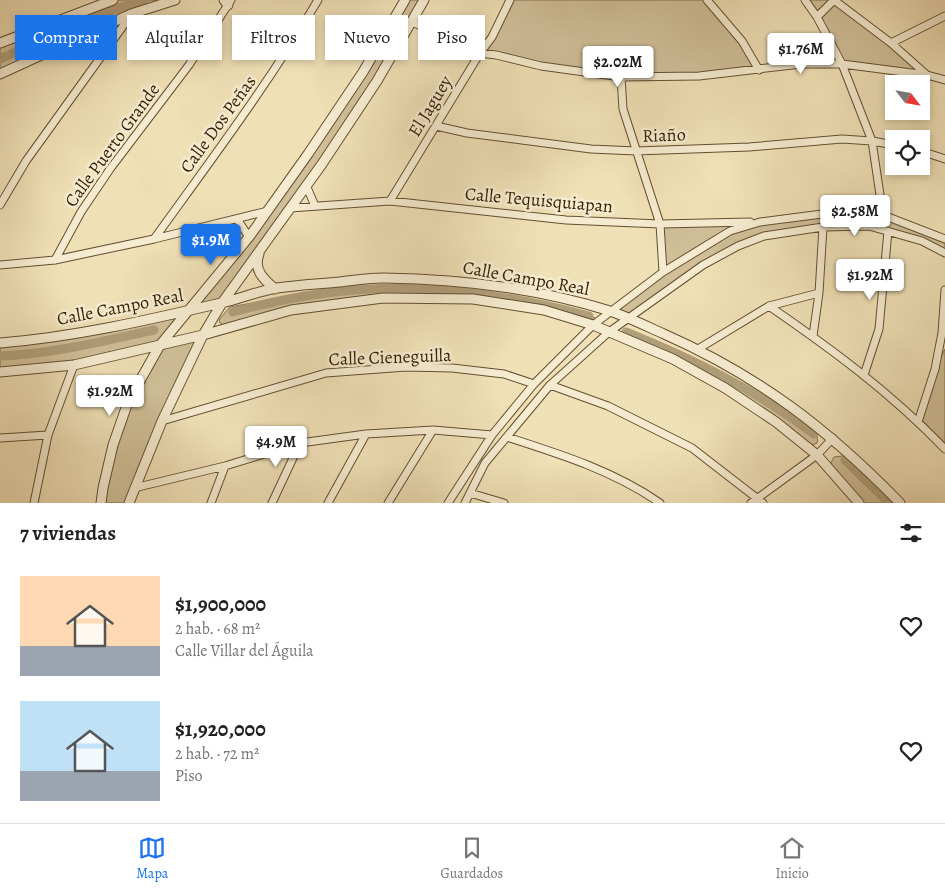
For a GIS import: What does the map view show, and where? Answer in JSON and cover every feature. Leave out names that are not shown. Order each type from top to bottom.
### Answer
[{"type":"street","points":[[0,43],[113,0]]},
{"type":"street","points":[[117,20],[175,0]]},
{"type":"street","name":"Calle Dos Peñas","points":[[154,239],[262,88],[318,0]]},
{"type":"street","points":[[101,503],[113,445],[128,402],[160,345],[191,309],[268,211],[363,72],[405,0]]},
{"type":"street","points":[[129,503],[162,421],[204,335],[222,303],[377,81],[424,0]]},
{"type":"street","name":"El Jaguey","points":[[485,46],[492,37],[510,0]]},
{"type":"street","points":[[707,0],[742,41],[759,70]]},
{"type":"street","points":[[805,0],[817,17],[842,64],[872,141],[882,215]]},
{"type":"street","points":[[817,17],[834,0],[891,44],[927,75]]},
{"type":"street","name":"Calle Puerto Grande","points":[[55,260],[81,212],[189,65],[228,2]]},
{"type":"street","points":[[117,34],[131,14]]},
{"type":"street","points":[[891,44],[945,16]]},
{"type":"street","points":[[412,22],[418,25]]},
{"type":"street","points":[[485,54],[541,66],[621,77],[699,76],[801,64],[842,64],[927,75]]},
{"type":"street","points":[[0,74],[31,60]]},
{"type":"street","points":[[0,205],[26,161],[99,60]]},
{"type":"street","name":"El Jaguey","points":[[390,201],[476,60]]},
{"type":"street","points":[[930,76],[945,80]]},
{"type":"street","points":[[621,77],[623,109],[660,224],[663,272]]},
{"type":"street","name":"Riaño","points":[[436,126],[467,133],[590,149],[636,151],[749,146],[842,139],[885,143]]},
{"type":"street","points":[[930,154],[945,159]]},
{"type":"street","points":[[306,185],[315,206]]},
{"type":"street","name":"Calle Tequisquiapan","points":[[290,208],[390,201],[566,220],[660,224],[760,222]]},
{"type":"street","points":[[0,265],[55,260],[154,239],[268,211]]},
{"type":"street","points":[[448,503],[492,435],[534,384],[593,326],[663,272],[730,231],[760,222],[822,214],[882,215],[945,239]]},
{"type":"street","points":[[237,219],[249,237]]},
{"type":"street","points":[[760,222],[764,236]]},
{"type":"street","points":[[812,336],[819,293],[823,226]]},
{"type":"street","points":[[465,503],[485,463],[550,385],[609,332],[703,265],[738,246],[764,236],[823,226],[869,226],[922,241],[945,252]]},
{"type":"street","points":[[864,375],[879,329],[888,230]]},
{"type":"street","points":[[262,247],[257,260],[259,273],[275,289]]},
{"type":"street","name":"Calle Campo Real","points":[[0,342],[94,330],[222,303],[275,289],[382,278],[474,282],[544,295],[610,311],[698,349],[738,371],[782,399],[833,438],[900,503]]},
{"type":"street","points":[[918,422],[944,334],[945,290]]},
{"type":"street","points":[[698,349],[769,306],[819,293]]},
{"type":"street","name":"Calle Campo Real","points":[[0,372],[74,365],[204,335],[291,310],[383,298],[473,299],[544,310],[609,332],[673,359],[725,388],[776,422],[816,455],[860,503]]},
{"type":"street","points":[[769,306],[864,375],[918,422],[945,449]]},
{"type":"street","points":[[34,503],[48,435],[74,365]]},
{"type":"street","name":"Calle Cieneguilla","points":[[162,421],[326,373],[406,367],[452,368],[504,374],[534,384]]},
{"type":"street","points":[[550,385],[608,406],[692,448],[763,503]]},
{"type":"street","points":[[134,488],[225,466],[300,443],[366,434],[433,430],[492,435]]},
{"type":"street","points":[[388,503],[433,430]]},
{"type":"street","points":[[328,503],[366,434]]},
{"type":"street","points":[[0,438],[48,435]]},
{"type":"street","points":[[507,437],[581,461],[639,488],[660,503]]},
{"type":"street","points":[[751,503],[816,455],[833,438]]},
{"type":"street","points":[[272,503],[300,443]]},
{"type":"street","points":[[211,503],[225,466]]},
{"type":"street","points":[[470,493],[504,503]]},
{"type":"shaded area","points":[[113,0],[175,0],[140,15],[127,15],[127,20],[117,25],[117,15],[74,15]]},
{"type":"shaded area","points":[[405,0],[424,0],[408,29],[408,15],[396,15]]},
{"type":"shaded area","points":[[510,0],[707,0],[712,4],[759,70],[621,77],[485,54],[485,44]]},
{"type":"shaded area","points":[[805,0],[834,0],[927,75],[842,64]]},
{"type":"shaded area","points":[[15,37],[15,60],[33,60],[0,74],[0,43]]},
{"type":"shaded area","points":[[367,60],[388,60],[222,303],[191,309],[308,154]]},
{"type":"shaded area","points":[[822,214],[883,215],[945,239],[945,253],[869,226],[764,236],[738,246],[627,318],[610,311],[663,272],[660,224],[760,222]]},
{"type":"shaded area","points":[[369,286],[438,287],[512,297],[577,311],[595,318],[595,320],[546,308],[375,297],[224,325],[219,320],[230,307],[334,288]]},
{"type":"shaded area","points":[[191,309],[161,344],[203,335],[129,503],[101,503],[128,402],[160,346],[74,365],[0,372],[0,343]]},
{"type":"shaded area","points":[[627,330],[715,369],[757,392],[811,429],[816,435],[817,443],[810,446],[761,407],[623,334],[623,331]]},
{"type":"shaded area","points":[[945,349],[945,445],[922,420],[939,361]]},
{"type":"shaded area","points":[[842,456],[890,503],[864,503],[833,469],[831,463],[834,457]]},
{"type":"waterway","points":[[0,59],[89,20],[144,0]]},
{"type":"waterway","points":[[233,312],[314,295],[392,288],[458,291],[491,295],[589,316]]},
{"type":"waterway","points":[[0,356],[58,350],[154,330]]},
{"type":"waterway","points":[[626,332],[675,353],[747,390],[770,403],[814,434]]},
{"type":"waterway","points":[[845,460],[889,503]]}]
